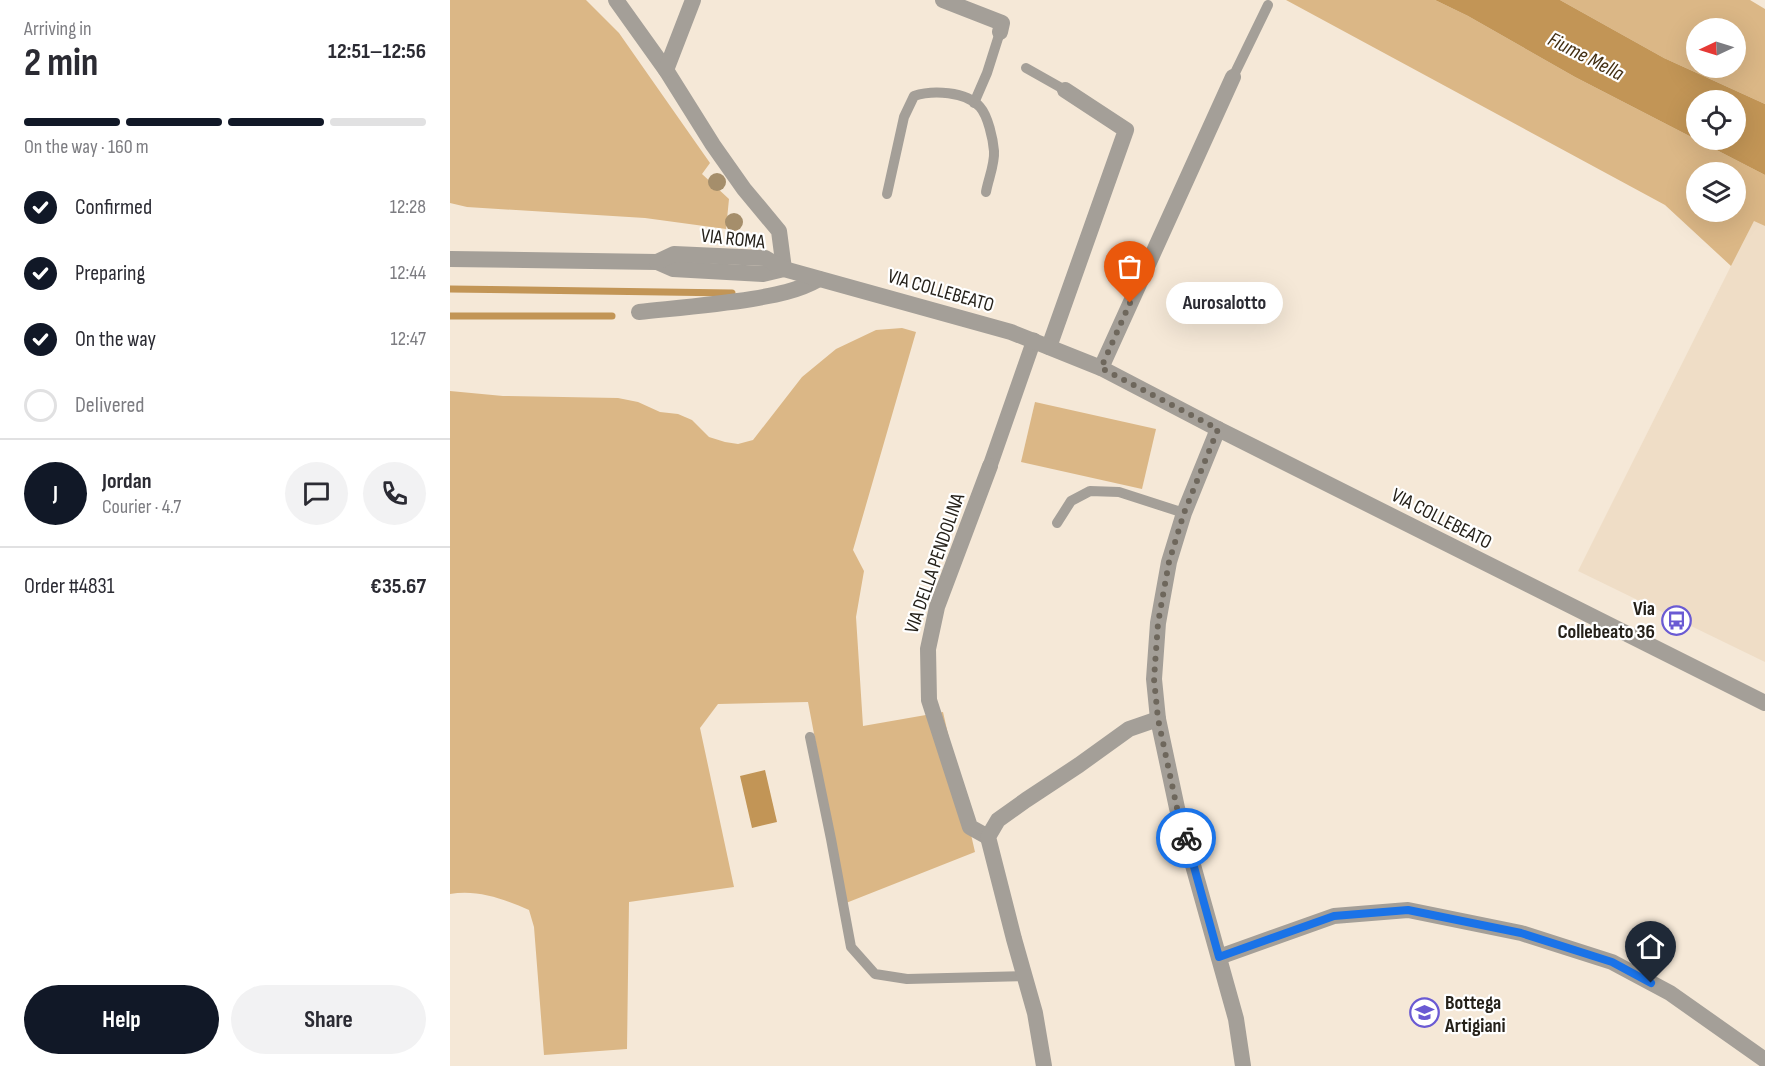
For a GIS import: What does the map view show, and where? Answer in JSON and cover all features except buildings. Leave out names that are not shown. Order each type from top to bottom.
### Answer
[{"type":"street","points":[[616,0],[666,70],[713,145],[744,189],[779,231],[784,269]]},
{"type":"street","points":[[666,70],[693,0]]},
{"type":"street","points":[[943,0],[1002,23],[1000,32]]},
{"type":"street","points":[[1101,368],[1233,78]]},
{"type":"street","points":[[990,466],[1126,130],[1065,90]]},
{"type":"street","name":"VIA ROMA","points":[[450,248],[500,260]]},
{"type":"street","name":"VIA ROMA","points":[[450,259],[657,262],[673,269],[763,274],[784,269]]},
{"type":"street","name":"VIA COLLEBEATO","points":[[784,269],[1011,332],[1101,368],[1765,703]]},
{"type":"street","points":[[639,312],[775,295],[806,287],[819,279]]},
{"type":"street","points":[[1218,429],[1184,513],[1169,562],[1158,623],[1154,679],[1158,719],[1177,808],[1236,1019],[1243,1066]]},
{"type":"street","name":"VIA DELLA PENDOLINA","points":[[988,837],[970,826],[929,700],[928,649],[937,608],[990,466]]},
{"type":"street","points":[[1044,1066],[1035,1013],[988,837],[998,820],[1026,800],[1129,729],[1158,719]]},
{"type":"street","points":[[1219,957],[1334,916],[1408,910],[1521,933],[1612,962],[1670,993],[1765,1060]]},
{"type":"lane","points":[[1233,78],[1268,5]]},
{"type":"lane","points":[[974,103],[987,73],[1000,32]]},
{"type":"lane","points":[[1026,68],[1065,90]]},
{"type":"lane","points":[[888,194],[904,117],[914,96],[925,93],[961,94],[980,106],[992,133],[994,154],[986,192]]},
{"type":"lane","points":[[1057,523],[1071,501],[1090,491],[1119,492],[1184,513]]},
{"type":"lane","points":[[810,737],[851,947],[875,974],[907,979],[1025,976]]},
{"type":"shaded area","points":[[450,0],[586,0],[619,33],[710,163],[702,174],[729,199],[726,229],[645,218],[467,207],[450,203]]},
{"type":"shaded area","points":[[1286,0],[1435,0],[1468,16],[1575,77],[1686,134],[1686,150],[1717,150],[1740,162],[1686,162],[1686,222],[1746,222],[1746,165],[1765,175],[1765,226],[1754,221],[1731,266],[1665,205]]},
{"type":"shaded area","points":[[1560,0],[1750,0],[1765,9],[1765,104],[1746,95],[1746,90],[1734,90],[1708,78],[1746,78],[1746,18],[1686,18],[1686,68]]},
{"type":"shaded area","points":[[1754,220],[1765,226],[1765,662],[1578,571]]},
{"type":"shaded area","points":[[902,328],[916,332],[853,550],[864,571],[856,617],[863,726],[943,712],[975,852],[846,903],[808,702],[718,704],[700,728],[734,887],[629,902],[627,1049],[544,1055],[534,927],[529,910],[480,894],[450,894],[450,391],[503,396],[618,398],[638,402],[660,412],[678,414],[692,420],[709,437],[738,444],[753,440],[802,377],[836,349],[876,330]]},
{"type":"shaded area","points":[[1035,402],[1156,429],[1142,489],[1021,462]]},
{"type":"water","name":"Fiume Mella","points":[[1435,0],[1560,0],[1686,68],[1686,78],[1708,78],[1734,90],[1686,90],[1686,134],[1575,77],[1468,16]]},
{"type":"water","points":[[1746,95],[1765,104],[1765,175],[1746,165],[1746,162],[1740,162],[1716,150],[1746,150]]},
{"type":"water","points":[[765,770],[777,822],[752,828],[740,776]]},
{"type":"waterway","points":[[450,289],[732,293]]},
{"type":"waterway","points":[[450,316],[612,316]]},
{"type":"way so far","points":[[1130,303],[1101,368],[1218,429],[1184,513],[1169,562],[1158,623],[1154,679],[1158,719],[1177,808],[1186,838]]},
{"type":"place","name":"Aurosalotto","points":[[1130,303]]},
{"type":"place","name":"Via Collebeato 36","points":[[1676,620]]},
{"type":"place","name":"Bottega Artigiani","points":[[1424,1013]]},
{"type":"route","points":[[1186,838],[1219,957],[1334,916],[1408,910],[1521,933],[1612,962],[1651,983]]}]
